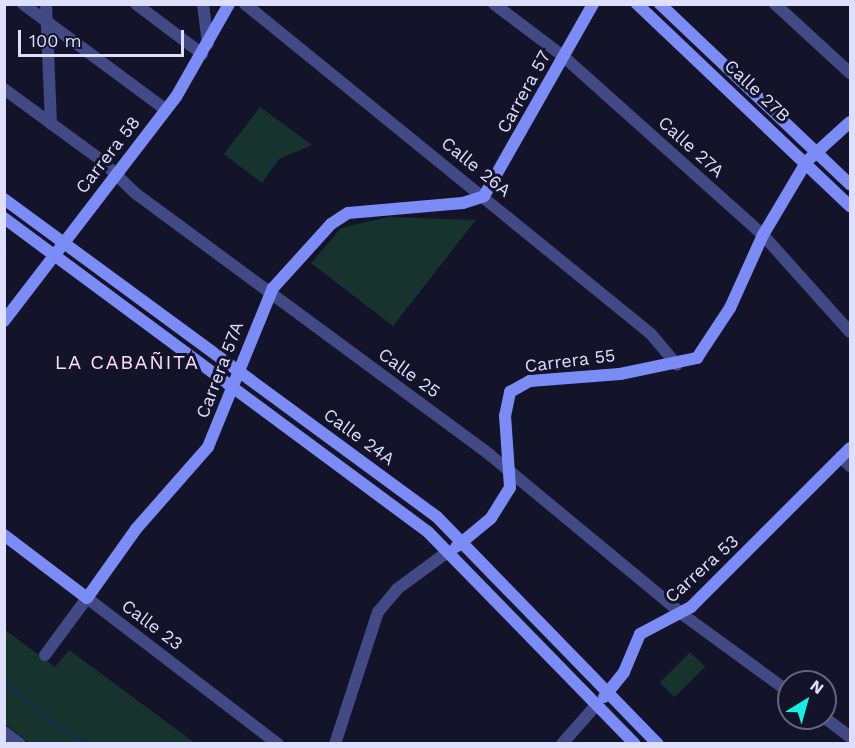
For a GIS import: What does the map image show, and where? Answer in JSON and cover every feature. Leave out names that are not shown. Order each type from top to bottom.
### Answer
[{"type":"main road","name":"Carrera 58","points":[[4,321],[166,110],[205,49],[229,4]]},
{"type":"main road","name":"Carrera 57","points":[[484,195],[593,4]]},
{"type":"main road","name":"Calle 27B","points":[[637,4],[807,161],[850,206]]},
{"type":"main road","name":"Calle 27B","points":[[660,4],[817,149],[850,184]]},
{"type":"main road","name":"Carrera 55","points":[[449,551],[462,542],[501,505],[512,473],[506,403],[519,385],[677,364],[702,353],[730,308],[763,235],[807,161],[817,149],[850,122]]},
{"type":"main road","name":"Carrera 57A","points":[[87,598],[136,529],[199,461],[235,391],[269,293],[331,224],[348,213],[463,203],[484,195]]},
{"type":"main road","name":"Calle 24A","points":[[4,198],[241,374],[414,498],[462,542],[658,744]]},
{"type":"main road","name":"Calle 24A","points":[[4,218],[449,551],[635,744]]},
{"type":"main road","name":"Carrera 53","points":[[597,704],[608,692],[640,634],[682,614],[846,462],[850,448]]},
{"type":"main road","name":"Calle 23","points":[[4,535],[87,598]]},
{"type":"street","points":[[23,4],[166,110]]},
{"type":"street","points":[[46,4],[51,124]]},
{"type":"street","points":[[136,4],[205,49]]},
{"type":"street","points":[[203,4],[205,49]]},
{"type":"street","name":"Calle 26A","points":[[245,4],[484,195],[651,334],[677,364]]},
{"type":"street","name":"Calle 27A","points":[[494,4],[564,57],[763,235],[850,332]]},
{"type":"street","points":[[776,4],[850,73]]},
{"type":"street","name":"Calle 25","points":[[4,89],[269,293],[512,473],[682,614],[777,683]]},
{"type":"street","name":"Carrera 55","points":[[335,744],[378,612],[397,589],[449,551]]},
{"type":"street","name":"Carrera 57A","points":[[45,655],[87,598]]},
{"type":"street","name":"Calle 23","points":[[87,598],[278,744]]},
{"type":"street","name":"Carrera 53","points":[[562,744],[597,704]]},
{"type":"street","points":[[837,727],[850,737]]},
{"type":"street","points":[[4,732],[20,744]]},
{"type":"green space","points":[[260,107],[312,145],[279,159],[262,183],[224,154]]},
{"type":"green space","points":[[388,217],[476,220],[393,326],[311,263],[341,228]]},
{"type":"green space","points":[[4,629],[55,667],[69,650],[195,743],[29,743],[5,724]]},
{"type":"green space","points":[[690,652],[705,667],[674,697],[660,682]]},
{"type":"waterway","points":[[4,681],[61,729],[91,744]]},
{"type":"district","name":"LA CABAÑITA","points":[[127,362]]}]
